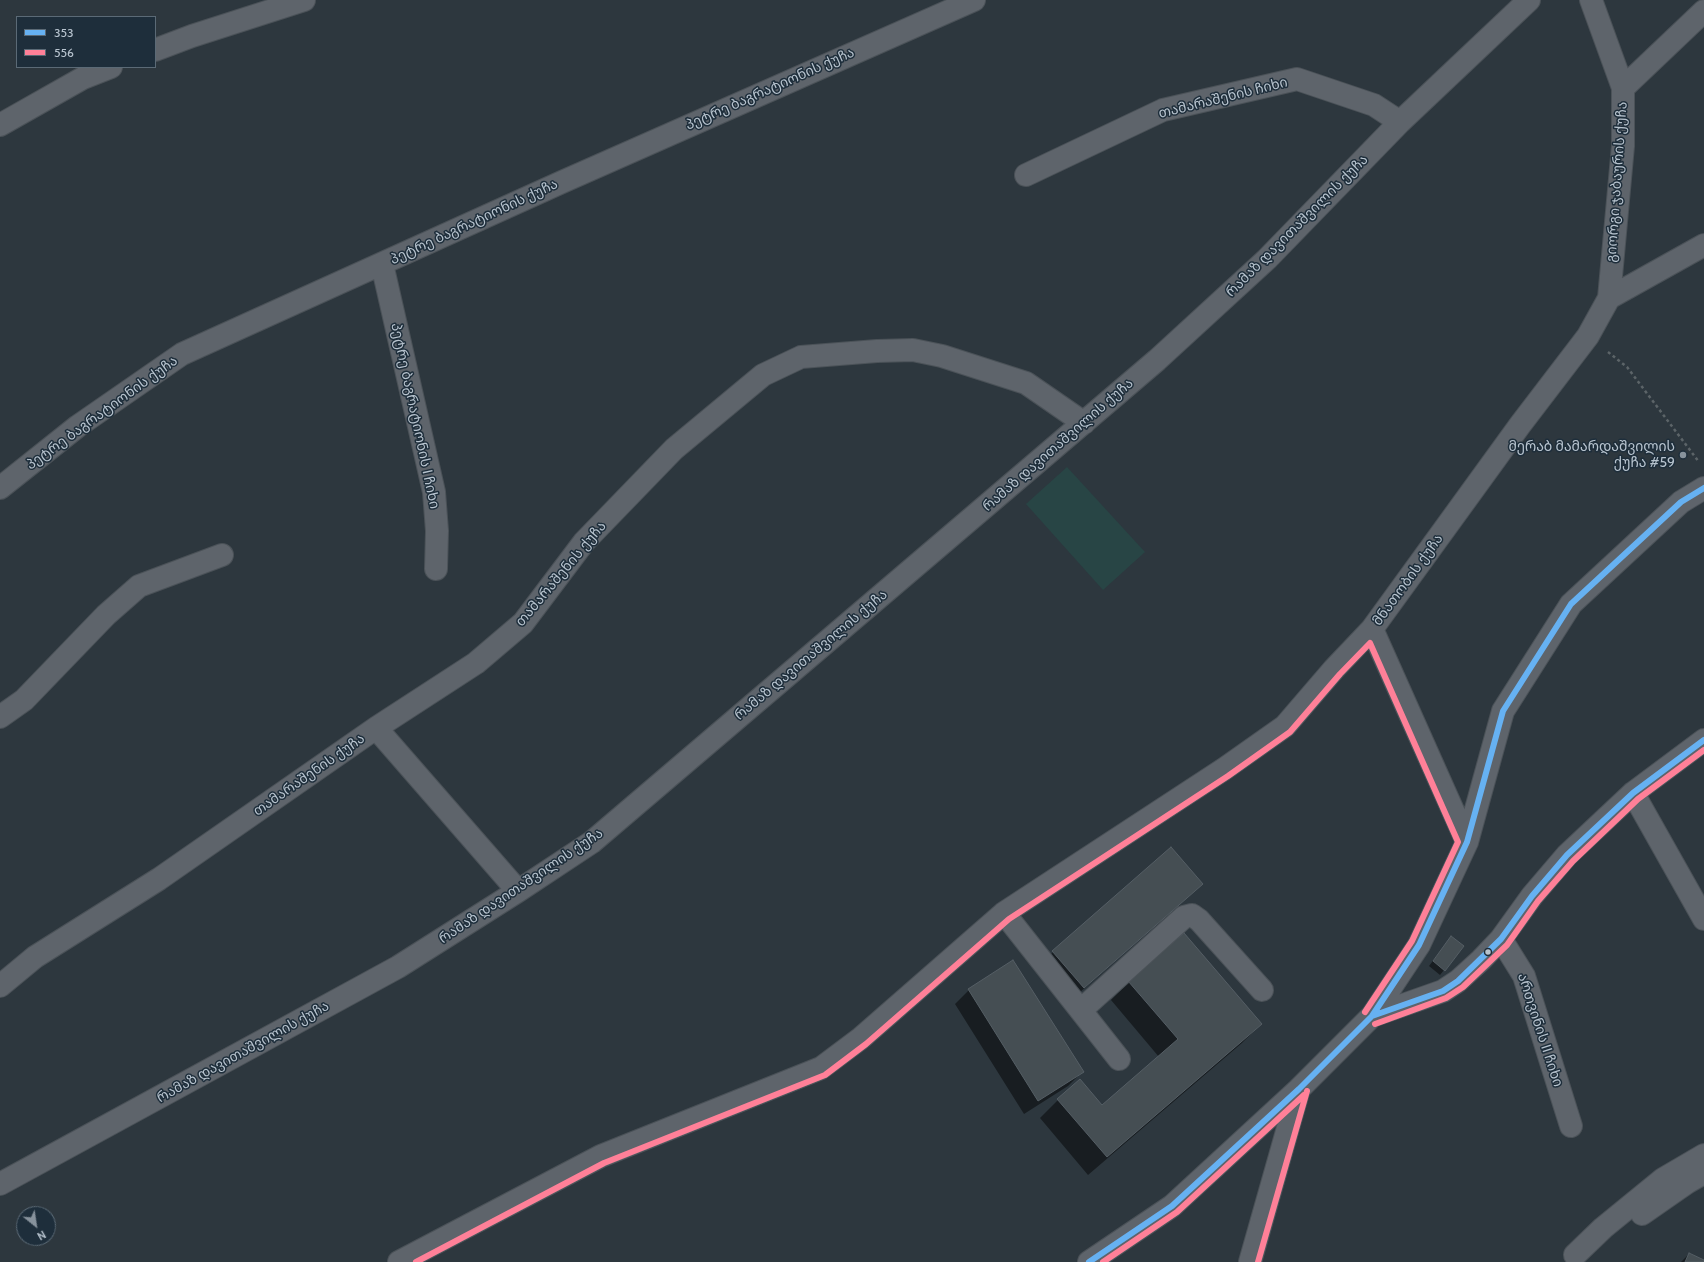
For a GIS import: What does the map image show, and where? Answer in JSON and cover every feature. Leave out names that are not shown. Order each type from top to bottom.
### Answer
[{"type":"street","points":[[156,50],[192,36],[304,0]]},
{"type":"street","name":"რამაზ დავითაშვილის ქუჩა","points":[[0,1184],[398,967],[592,842],[1157,360],[1267,259],[1400,122],[1529,0]]},
{"type":"street","name":"გიორგი ჯაბაურის ქუჩა","points":[[1591,0],[1623,88],[1623,146],[1609,298]]},
{"type":"street","name":"პეტრე ბაგრატიონის ქუჩა","points":[[0,488],[78,426],[182,354],[576,175],[970,1]]},
{"type":"street","points":[[1623,88],[1704,11]]},
{"type":"street","points":[[0,125],[83,78],[108,68]]},
{"type":"street","name":"თამარაშენის ჩიხი","points":[[1026,175],[1163,110],[1297,79],[1374,105],[1400,122]]},
{"type":"street","points":[[1609,298],[1704,245]]},
{"type":"street","name":"პეტრე ბაგრატიონის I ჩიხი","points":[[382,264],[434,492],[437,531],[436,569]]},
{"type":"street","name":"მნათობის ქუჩა","points":[[399,1262],[601,1156],[821,1068],[860,1038],[1004,913],[1224,769],[1285,726],[1334,669],[1372,629],[1520,425],[1588,336],[1609,298]]},
{"type":"street","name":"თამარაშენის ქუჩა","points":[[0,986],[35,957],[159,879],[376,728],[476,663],[522,623],[584,542],[674,449],[763,374],[801,357],[877,351],[913,350],[942,356],[1026,383],[1084,423]]},
{"type":"street","points":[[1088,1262],[1172,1206],[1298,1089],[1372,1016],[1420,945],[1467,842],[1503,711],[1571,604],[1681,502],[1704,488]]},
{"type":"street","points":[[0,717],[24,700],[106,615],[139,586],[222,555]]},
{"type":"street","points":[[1372,629],[1467,842]]},
{"type":"street","points":[[376,728],[518,891]]},
{"type":"street","points":[[1372,1016],[1443,991],[1458,981],[1482,960],[1500,939],[1532,896],[1567,855],[1633,793],[1704,740]]},
{"type":"street","points":[[1633,793],[1704,919]]},
{"type":"street","points":[[1004,913],[1119,1059]]},
{"type":"street","points":[[1081,1010],[1184,918],[1192,915],[1199,920],[1262,990]]},
{"type":"street","name":"ართვინის II ჩიხი","points":[[1500,939],[1524,976],[1571,1126]]},
{"type":"street","points":[[1250,1262],[1298,1089]]},
{"type":"street","points":[[1575,1255],[1603,1228],[1663,1179],[1704,1155]]},
{"type":"street","points":[[1640,1216],[1688,1182],[1704,1173]]},
{"type":"path","points":[[1588,336],[1627,367],[1699,463]]},
{"type":"green space","points":[[1067,467],[1145,552],[1103,590],[1026,504]]},
{"type":"building","points":[[1171,847],[1203,884],[1084,988],[1052,951]]},
{"type":"building","points":[[1184,933],[1262,1024],[1107,1157],[1057,1099],[1080,1079],[1102,1105],[1178,1039],[1128,981]]},
{"type":"building","points":[[1451,936],[1464,946],[1445,971],[1433,961]]},
{"type":"building","points":[[1013,960],[1084,1072],[1038,1101],[968,989]]},
{"type":"building","points":[[1689,1253],[1704,1260],[1704,1262],[1685,1262]]},
{"type":"transit line","name":"353","points":[[1089,1262],[1172,1206],[1299,1089],[1372,1016],[1419,945],[1467,842],[1503,711],[1571,604],[1681,502],[1704,488]]},
{"type":"transit line","name":"556","points":[[416,1262],[604,1163],[825,1075],[866,1044],[1009,919],[1228,776],[1290,732],[1340,674],[1370,643],[1458,842],[1412,941],[1365,1012]]},
{"type":"transit line","name":"353","points":[[1372,1016],[1443,991],[1458,981],[1501,939],[1532,896],[1567,855],[1633,793],[1704,740]]},
{"type":"transit line","name":"556","points":[[1375,1024],[1446,998],[1463,987],[1507,945],[1538,901],[1573,861],[1638,799],[1704,750]]},
{"type":"transit line","name":"556","points":[[1258,1262],[1307,1091]]},
{"type":"transit line","name":"556","points":[[1103,1262],[1177,1212],[1304,1095]]},
{"type":"place","name":"მერაბ მამარდაშვილის ქუჩა #59","points":[[1683,455]]}]
